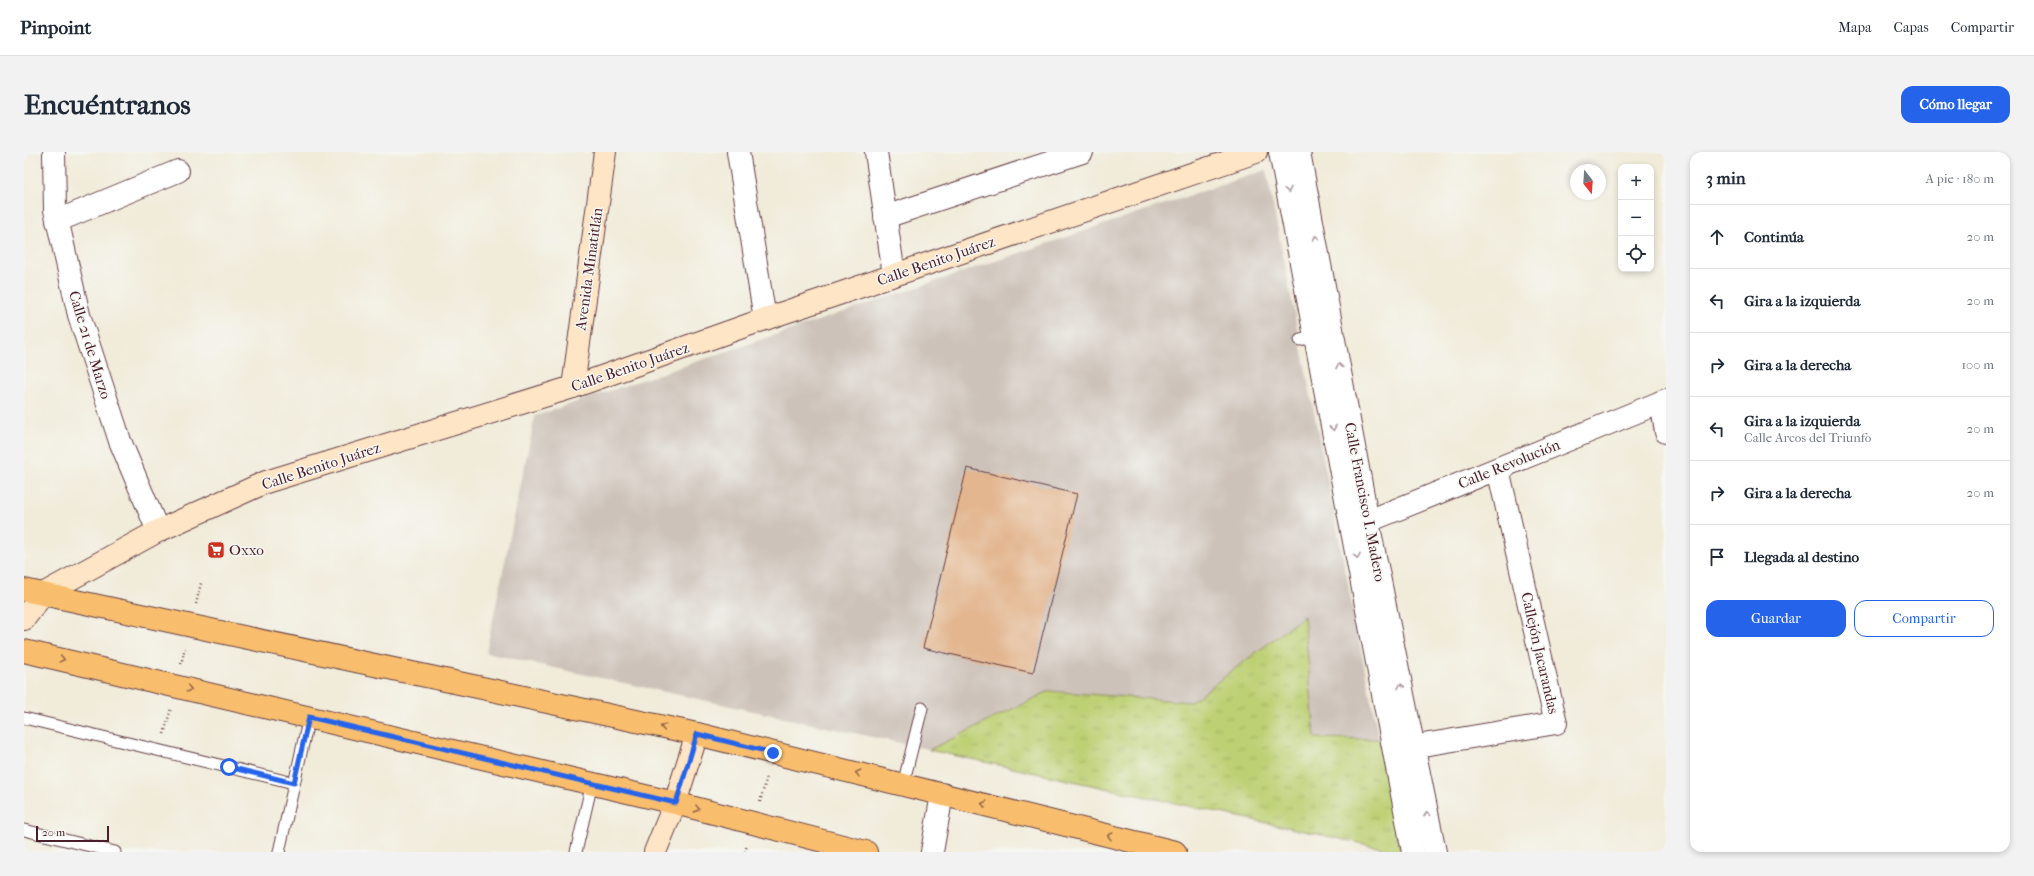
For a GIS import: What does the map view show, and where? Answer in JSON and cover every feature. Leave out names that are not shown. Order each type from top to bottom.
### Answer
[{"type":"main road","name":"Avenida Minatitlán","points":[[573,387],[605,152]]},
{"type":"main road","name":"Calle Benito Juárez","points":[[24,619],[33,592],[266,482],[573,387],[765,319],[1253,152]]},
{"type":"main road","points":[[33,592],[697,734],[1175,852]]},
{"type":"main road","points":[[24,650],[676,803],[866,852]]},
{"type":"main road","points":[[655,852],[676,803],[697,734]]},
{"type":"street","name":"Calle 21 de Marzo","points":[[54,152],[55,210],[79,315],[120,441],[158,532]]},
{"type":"street","points":[[738,152],[765,319]]},
{"type":"street","points":[[876,152],[894,275]]},
{"type":"street","points":[[885,218],[1082,152]]},
{"type":"street","name":"Calle Francisco I. Madero","points":[[1280,152],[1308,338],[1336,394]]},
{"type":"street","name":"Calle Francisco I. Madero","points":[[1299,152],[1336,394],[1403,748],[1413,852]]},
{"type":"street","points":[[57,221],[178,171]]},
{"type":"street","points":[[1663,401],[1666,432]]},
{"type":"street","name":"Calle Revolución","points":[[1360,525],[1663,401]]},
{"type":"street","name":"Callejón Jacarandas","points":[[1403,748],[1556,723],[1498,469]]},
{"type":"street","name":"Calle Francisco I. Madero","points":[[1403,748],[1435,852]]},
{"type":"street","points":[[932,852],[942,794]]},
{"type":"lane","points":[[903,784],[922,708]]},
{"type":"lane","points":[[279,852],[309,717]]},
{"type":"lane","points":[[24,718],[294,783]]},
{"type":"lane","points":[[576,852],[592,783]]},
{"type":"lane","points":[[24,830],[115,852]]},
{"type":"shaded area","points":[[1266,170],[1401,852],[486,653],[535,416]]},
{"type":"green space","points":[[1304,616],[1315,738],[1379,739],[1401,852],[929,750],[1049,691],[1191,702]]},
{"type":"building","points":[[967,468],[1077,494],[1033,673],[923,648]]},
{"type":"place","name":"Oxxo","points":[[216,550]]},
{"type":"route","points":[[229,767],[294,783],[309,717],[676,803],[697,734],[773,753]]}]
